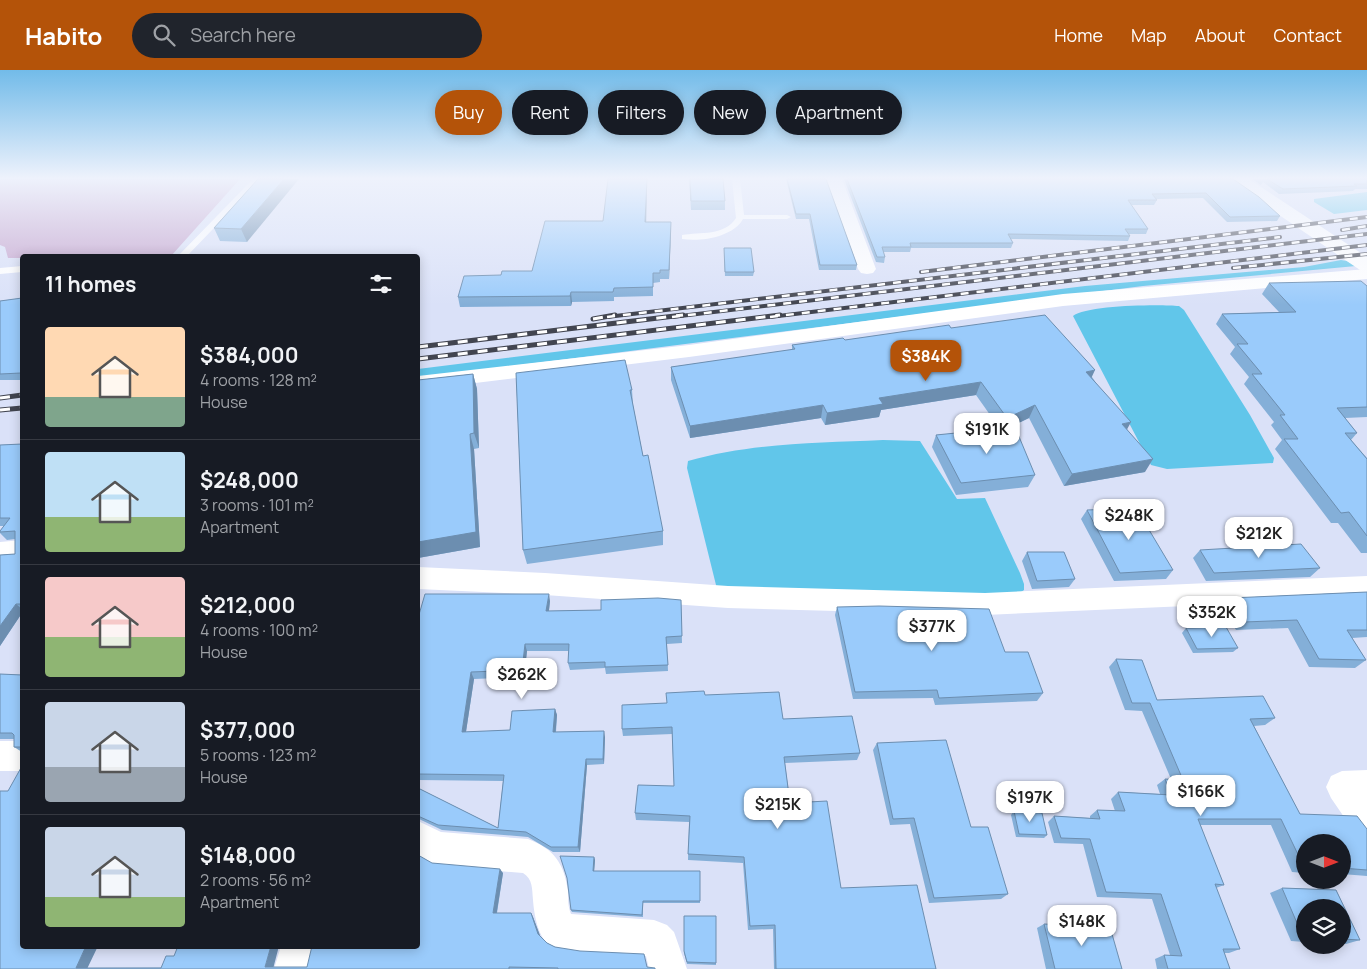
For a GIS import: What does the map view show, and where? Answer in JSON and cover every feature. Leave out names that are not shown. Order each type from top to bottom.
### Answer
[{"type":"main road","points":[[1300,221],[1367,266]]},
{"type":"street","points":[[849,221],[867,269]]},
{"type":"street","points":[[420,383],[689,351],[1063,300],[1367,274]]},
{"type":"street","points":[[0,552],[20,550]]},
{"type":"street","points":[[420,578],[545,584],[728,597],[985,604],[1367,587]]},
{"type":"street","points":[[0,756],[20,756]]},
{"type":"street","points":[[1367,786],[1342,787],[1367,821]]},
{"type":"street","points":[[420,839],[437,849],[528,856],[537,860],[550,884],[552,913],[555,924],[562,932],[654,938],[661,945],[668,969]]},
{"type":"street","points":[[293,969],[299,949]]},
{"type":"lane","points":[[184,254],[216,221]]},
{"type":"lane","points":[[685,237],[709,236],[734,227],[739,221]]},
{"type":"lane","points":[[0,271],[20,269]]},
{"type":"shaded area","points":[[0,221],[202,221],[173,254],[20,254],[20,258],[8,258],[5,247],[0,245]]},
{"type":"water","points":[[1341,260],[1356,266],[1143,286],[420,378],[420,369],[1085,286],[1304,267]]},
{"type":"water","points":[[1141,305],[1179,306],[1184,310],[1250,415],[1274,458],[1273,463],[1167,469],[1151,465],[1073,316],[1081,312],[1107,307]]},
{"type":"water","points":[[883,440],[920,441],[957,499],[985,498],[1020,573],[1024,590],[1014,597],[717,589],[687,468],[688,461],[760,447]]},
{"type":"building","points":[[220,221],[248,221],[241,229],[214,228]]},
{"type":"building","points":[[545,221],[671,222],[669,270],[660,270],[660,273],[653,273],[653,287],[614,288],[613,292],[571,292],[570,296],[458,297],[464,276],[501,275],[502,271],[532,271]]},
{"type":"building","points":[[811,221],[841,221],[857,265],[820,265]]},
{"type":"building","points":[[863,221],[1142,221],[1148,229],[1125,229],[1130,236],[1008,234],[1013,243],[910,243],[911,247],[882,247],[885,257],[877,257]]},
{"type":"building","points":[[724,248],[751,248],[754,272],[725,272]]},
{"type":"building","points":[[1361,281],[1367,286],[1367,407],[1337,408],[1357,433],[1345,433],[1367,459],[1367,536],[1349,512],[1341,513],[1284,439],[1298,439],[1280,415],[1285,415],[1252,374],[1262,374],[1237,344],[1248,344],[1222,314],[1296,312],[1269,283]]},
{"type":"building","points":[[20,298],[20,373],[0,374],[0,301]]},
{"type":"building","points":[[1045,315],[1095,370],[1086,372],[1131,422],[1122,424],[1153,459],[1072,474],[1035,405],[1007,418],[981,382],[879,398],[883,404],[827,413],[823,405],[690,426],[671,367],[795,349],[792,345],[843,338],[845,340],[949,325],[951,328]]},
{"type":"building","points":[[625,360],[643,456],[648,455],[663,531],[523,550],[516,373]]},
{"type":"building","points":[[473,374],[474,433],[470,434],[476,532],[420,542],[420,380]]},
{"type":"building","points":[[1015,427],[1035,475],[961,483],[936,435]]},
{"type":"building","points":[[20,444],[20,604],[16,604],[0,626],[0,555],[15,554],[15,531],[0,532],[10,518],[0,518],[0,445]]},
{"type":"building","points":[[1136,508],[1173,570],[1120,573],[1087,510]]},
{"type":"building","points":[[1301,544],[1320,568],[1214,573],[1200,550]]},
{"type":"building","points":[[1027,552],[1064,552],[1075,579],[1037,581]]},
{"type":"building","points":[[1367,592],[1367,630],[1347,630],[1366,660],[1319,659],[1297,620],[1244,622],[1230,598]]},
{"type":"building","points":[[425,594],[549,594],[546,611],[601,610],[601,600],[658,598],[681,600],[682,636],[666,637],[668,665],[605,667],[605,662],[568,663],[569,644],[525,644],[522,670],[471,672],[462,732],[510,730],[512,711],[555,709],[553,732],[604,731],[603,759],[586,759],[578,847],[551,847],[526,832],[438,825],[420,817],[420,789],[498,828],[504,775],[420,774],[420,611]]},
{"type":"building","points":[[879,606],[989,609],[1005,652],[1028,652],[1043,693],[939,698],[937,690],[855,692],[837,607]]},
{"type":"building","points":[[1226,627],[1238,648],[1197,649],[1186,628]]},
{"type":"building","points":[[1116,659],[1142,660],[1157,700],[1263,696],[1275,718],[1250,719],[1300,814],[1357,816],[1367,829],[1367,870],[1351,869],[1351,834],[1296,834],[1296,850],[1281,819],[1198,819],[1224,885],[1215,884],[1240,949],[1223,949],[1230,969],[1168,969],[1164,955],[1182,956],[1161,894],[1106,892],[1090,839],[1061,838],[1054,816],[1100,819],[1097,810],[1125,811],[1118,792],[1171,795],[1165,779],[1183,780],[1150,703],[1132,703]]},
{"type":"building","points":[[0,674],[20,675],[20,747],[14,747],[14,735],[12,733],[0,733]]},
{"type":"building","points":[[704,691],[705,695],[779,692],[783,719],[852,716],[860,753],[784,757],[790,803],[827,801],[841,888],[917,885],[936,969],[776,969],[775,925],[750,926],[744,857],[688,854],[690,816],[635,813],[638,785],[674,786],[672,727],[622,729],[622,705],[667,703],[666,693]]},
{"type":"building","points":[[946,740],[971,827],[988,827],[1008,894],[934,898],[914,818],[893,819],[877,743]]},
{"type":"building","points":[[20,770],[20,949],[85,949],[76,968],[161,968],[166,956],[174,956],[177,949],[270,949],[265,967],[307,967],[311,949],[420,949],[420,856],[432,863],[500,869],[493,913],[531,913],[538,934],[547,943],[555,947],[580,951],[644,954],[647,967],[655,969],[509,967],[509,969],[0,969],[0,791],[8,791]]},
{"type":"building","points":[[1014,811],[1042,813],[1047,835],[1019,834]]},
{"type":"building","points":[[560,856],[594,857],[593,871],[700,871],[700,901],[643,901],[642,915],[571,910],[567,878]]},
{"type":"building","points":[[1282,888],[1336,890],[1340,899],[1296,899],[1296,921]]},
{"type":"building","points":[[684,916],[716,916],[716,963],[687,962],[684,951]]},
{"type":"building","points":[[1351,921],[1360,940],[1351,940]]},
{"type":"building","points":[[1044,924],[1110,927],[1122,969],[1055,969]]},
{"type":"railway","points":[[921,272],[1335,221]]},
{"type":"railway","points":[[1342,230],[1367,226]]},
{"type":"railway","points":[[672,317],[1367,234]]},
{"type":"railway","points":[[607,317],[1280,237]]},
{"type":"railway","points":[[770,317],[1367,245]]},
{"type":"railway","points":[[1233,268],[1367,254]]},
{"type":"railway","points":[[593,319],[615,315]]},
{"type":"railway","points":[[420,347],[683,315]]},
{"type":"railway","points":[[420,359],[780,315]]},
{"type":"railway","points":[[0,398],[20,395]]},
{"type":"railway","points":[[0,410],[20,408]]}]
